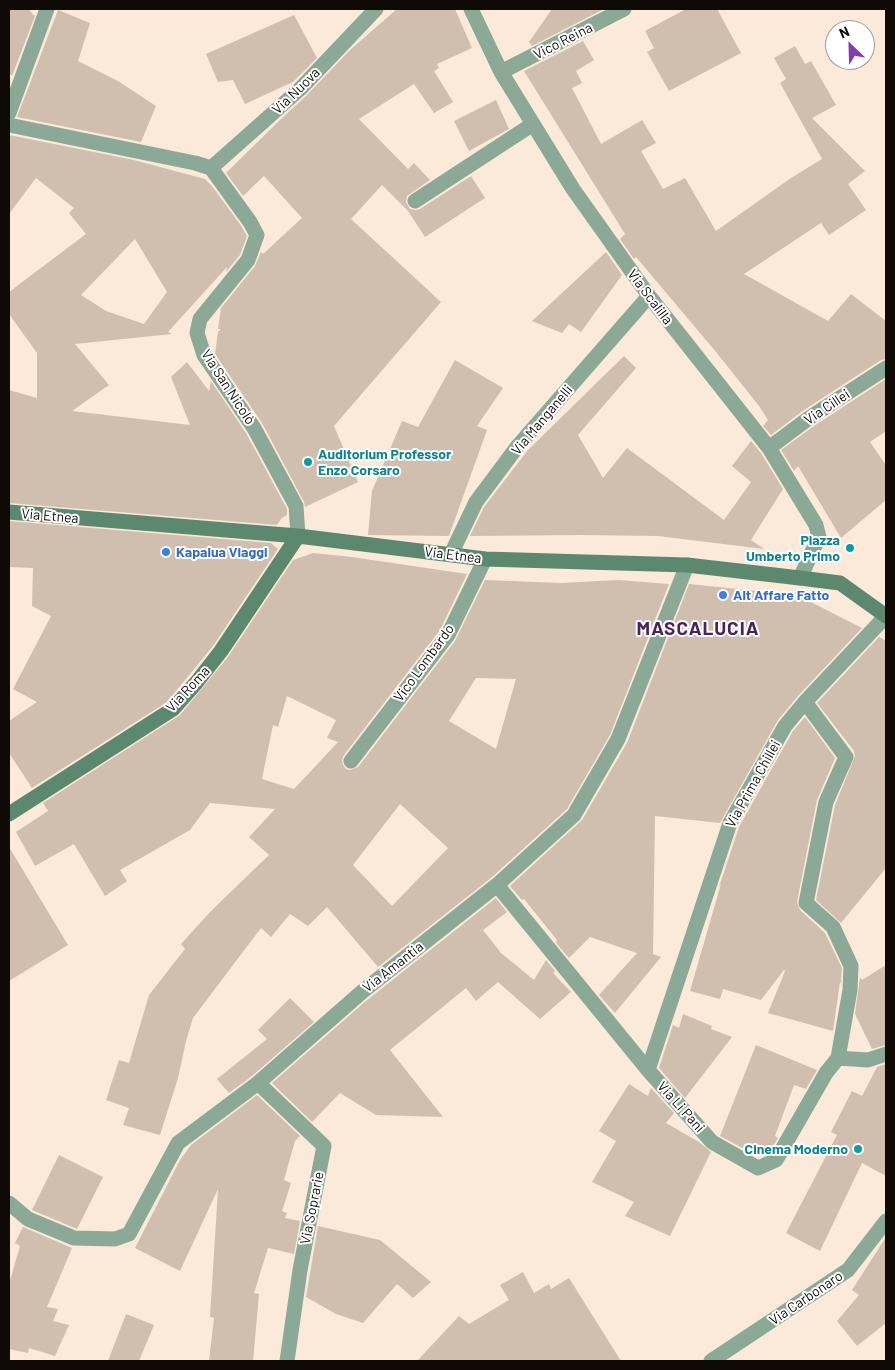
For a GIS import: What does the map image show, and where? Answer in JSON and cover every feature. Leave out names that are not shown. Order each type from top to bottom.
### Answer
[{"type":"main road","name":"Via Etnea","points":[[9,512],[298,536],[485,559],[688,565],[800,578],[840,583],[886,616]]},
{"type":"main road","name":"Via Roma","points":[[9,814],[173,709],[221,651],[298,536]]},
{"type":"street","points":[[9,113],[46,9]]},
{"type":"street","name":"Via Nuova","points":[[211,168],[300,89],[376,9]]},
{"type":"street","name":"Via Scalilla","points":[[471,9],[501,72],[573,189],[649,296],[769,448],[816,525],[819,537],[800,578]]},
{"type":"street","name":"Vico Reina","points":[[501,72],[624,9]]},
{"type":"street","points":[[415,201],[533,124]]},
{"type":"street","points":[[9,126],[195,163],[211,168]]},
{"type":"street","name":"Via San Nicolò","points":[[211,168],[250,222],[257,235],[248,260],[200,319],[197,333],[204,355],[254,428],[296,506],[298,536]]},
{"type":"street","name":"Via Manganelli","points":[[451,554],[476,502],[517,448],[649,296]]},
{"type":"street","name":"Via Cillei","points":[[769,448],[809,418],[886,368]]},
{"type":"street","name":"Vico Lombardo","points":[[351,761],[448,635],[485,559]]},
{"type":"street","name":"Via Amantia","points":[[9,1203],[28,1219],[74,1238],[115,1239],[129,1234],[178,1143],[258,1082],[363,991],[496,885],[574,815],[618,739],[688,565]]},
{"type":"street","name":"Via Prima Chillei","points":[[648,1070],[730,823],[785,726],[886,616]]},
{"type":"street","points":[[805,702],[846,757],[826,802],[806,903],[833,927],[851,966],[850,990],[838,1058],[868,1060],[886,1054]]},
{"type":"street","name":"Via Li Pani","points":[[496,885],[648,1070],[712,1142],[758,1168],[776,1160],[826,1073],[838,1058]]},
{"type":"street","name":"Via Soprarie","points":[[258,1082],[324,1146],[300,1270],[287,1361]]},
{"type":"street","name":"Via Carbonaro","points":[[711,1361],[848,1270],[886,1221]]},
{"type":"building","points":[[9,9],[28,9],[35,16],[12,76],[9,73]]},
{"type":"building","points":[[397,9],[455,9],[472,48],[437,64],[439,68],[434,71],[453,102],[434,113],[414,84],[359,119],[408,169],[414,163],[430,180],[407,196],[406,202],[410,209],[420,209],[471,176],[485,198],[425,237],[408,211],[382,185],[351,219],[441,302],[334,426],[358,482],[305,507],[262,423],[215,354],[218,332],[221,329],[218,329],[221,308],[255,266],[261,252],[263,254],[302,218],[264,176],[243,196],[226,173],[307,95],[350,50]]},
{"type":"building","points":[[552,9],[604,9],[532,46],[529,42]]},
{"type":"building","points":[[686,9],[717,9],[741,53],[669,91],[647,52],[654,48],[645,31]]},
{"type":"building","points":[[58,10],[90,23],[78,61],[118,81],[156,106],[141,142],[17,117]]},
{"type":"building","points":[[294,15],[317,58],[293,82],[245,104],[233,80],[218,82],[206,54]]},
{"type":"building","points":[[583,41],[594,60],[576,71],[582,83],[572,88],[601,144],[642,120],[656,143],[641,151],[663,189],[685,178],[716,231],[791,178],[822,159],[780,83],[786,79],[774,58],[795,46],[805,64],[811,61],[836,105],[812,118],[865,171],[848,184],[866,210],[829,235],[821,223],[744,274],[828,321],[851,294],[886,321],[886,359],[881,360],[804,410],[771,435],[763,426],[768,420],[759,406],[636,257],[634,259],[620,239],[625,234],[524,71]]},
{"type":"building","points":[[496,100],[509,129],[469,151],[454,121]]},
{"type":"building","points":[[9,135],[134,160],[205,179],[212,186],[247,236],[240,255],[168,332],[172,334],[75,344],[109,385],[72,411],[190,425],[171,377],[187,362],[209,391],[211,381],[246,433],[287,509],[287,515],[277,525],[9,503],[9,390],[37,398],[37,353],[9,314],[9,292],[86,234],[69,213],[74,208],[36,178],[9,214]],"holes":[[[135,239],[167,292],[144,324],[106,311],[81,295]]]},
{"type":"building","points":[[606,252],[622,275],[581,332],[569,324],[562,333],[532,321]]},
{"type":"building","points":[[624,356],[636,368],[578,435],[603,478],[627,448],[724,520],[751,482],[732,466],[751,441],[761,453],[783,489],[751,540],[764,549],[658,536],[470,536],[484,507],[528,450]]},
{"type":"building","points":[[455,360],[503,388],[477,426],[487,430],[449,536],[368,535],[372,491],[402,421],[418,427]]},
{"type":"building","points":[[886,379],[886,431],[870,442],[886,465],[886,500],[841,538],[798,466],[794,471],[781,450]]},
{"type":"building","points":[[9,521],[271,543],[278,549],[213,646],[167,702],[32,788],[9,753],[9,721],[37,702],[13,689],[51,616],[32,606],[33,568],[9,567]]},
{"type":"building","points":[[313,553],[467,574],[440,630],[344,755],[343,765],[346,769],[350,770],[358,767],[455,641],[485,580],[561,583],[619,580],[669,584],[610,735],[567,809],[491,878],[378,967],[327,907],[308,926],[290,914],[271,937],[261,928],[193,1018],[178,1078],[160,1135],[123,1125],[129,1108],[106,1100],[119,1060],[129,1063],[149,995],[185,949],[181,944],[211,911],[269,855],[249,837],[275,809],[210,803],[190,830],[120,870],[127,881],[105,896],[74,844],[35,866],[16,832],[48,811],[43,803],[180,715],[228,657],[293,560]],"holes":[[[476,678],[516,679],[496,749],[449,721]],[[287,696],[336,720],[327,738],[338,742],[294,789],[262,779],[273,725],[278,727]],[[400,804],[448,848],[392,906],[353,865]]]},
{"type":"building","points":[[689,584],[797,595],[862,628],[778,720],[720,823],[655,816],[653,954],[661,957],[615,1013],[599,995],[637,953],[590,937],[569,958],[524,899],[522,900],[510,886],[582,820],[627,743]]},
{"type":"building","points":[[879,637],[886,641],[886,868],[841,923],[816,900],[835,805],[855,756],[854,751],[817,703]]},
{"type":"building","points":[[805,717],[835,758],[817,800],[797,902],[800,910],[825,933],[842,968],[833,1031],[768,1013],[784,970],[761,1000],[723,989],[720,999],[690,991],[721,884],[719,887],[739,827],[793,731]]},
{"type":"building","points":[[9,847],[68,945],[9,981]]},
{"type":"building","points":[[496,898],[507,912],[483,930],[501,953],[534,980],[546,960],[555,971],[553,973],[571,992],[540,1019],[498,982],[476,1001],[466,988],[390,1050],[443,1117],[376,1115],[340,1093],[312,1122],[272,1083],[366,1001]]},
{"type":"building","points":[[886,965],[886,1045],[872,1049],[855,1014],[860,977],[862,980]]},
{"type":"building","points":[[290,998],[314,1022],[252,1076],[229,1093],[217,1079],[267,1039],[258,1030]]},
{"type":"building","points":[[683,1014],[712,1026],[711,1029],[732,1037],[685,1098],[659,1068],[673,1025],[679,1028]]},
{"type":"building","points":[[756,1045],[817,1070],[806,1089],[794,1085],[775,1136],[778,1138],[770,1151],[762,1155],[746,1150],[720,1136]]},
{"type":"building","name":"Cinema Moderno","points":[[886,1064],[886,1176],[862,1163],[820,1251],[786,1233],[837,1135],[831,1132],[852,1091],[862,1096],[877,1067]]},
{"type":"building","points":[[629,1084],[648,1096],[651,1088],[674,1113],[666,1123],[699,1142],[711,1152],[670,1236],[625,1216],[634,1202],[592,1182],[616,1141],[599,1131]]},
{"type":"building","points":[[257,1095],[300,1136],[295,1141],[284,1180],[291,1183],[282,1211],[287,1213],[285,1218],[300,1221],[294,1254],[268,1248],[254,1293],[259,1294],[253,1361],[209,1361],[214,1318],[210,1317],[218,1189],[180,1271],[135,1248],[180,1160],[191,1145]]},
{"type":"building","points":[[59,1155],[103,1177],[77,1229],[32,1210]]},
{"type":"building","points":[[318,1226],[380,1240],[431,1282],[413,1298],[397,1284],[363,1323],[336,1314],[306,1297]]},
{"type":"building","points":[[23,1227],[72,1248],[47,1307],[58,1309],[53,1321],[69,1325],[55,1356],[29,1348],[28,1353],[9,1349],[9,1284],[20,1246],[15,1243]]},
{"type":"building","points":[[886,1237],[886,1323],[857,1346],[837,1321],[859,1295],[852,1290]]},
{"type":"building","points":[[523,1272],[534,1293],[549,1284],[551,1289],[569,1278],[621,1361],[417,1361],[459,1316],[469,1324],[509,1300],[500,1285]]},
{"type":"building","points":[[126,1314],[154,1325],[139,1361],[108,1361]]},
{"type":"place","name":"Auditorium Professor Enzo Corsaro","points":[[308,462]]},
{"type":"place","name":"Piazza Umberto Primo","points":[[850,548]]},
{"type":"place","name":"Kapalua Viaggi","points":[[166,552]]},
{"type":"place","name":"Alt Affare Fatto","points":[[723,595]]},
{"type":"place","name":"Cinema Moderno","points":[[858,1149]]},
{"type":"district","name":"MASCALUCIA","points":[[698,629]]}]
